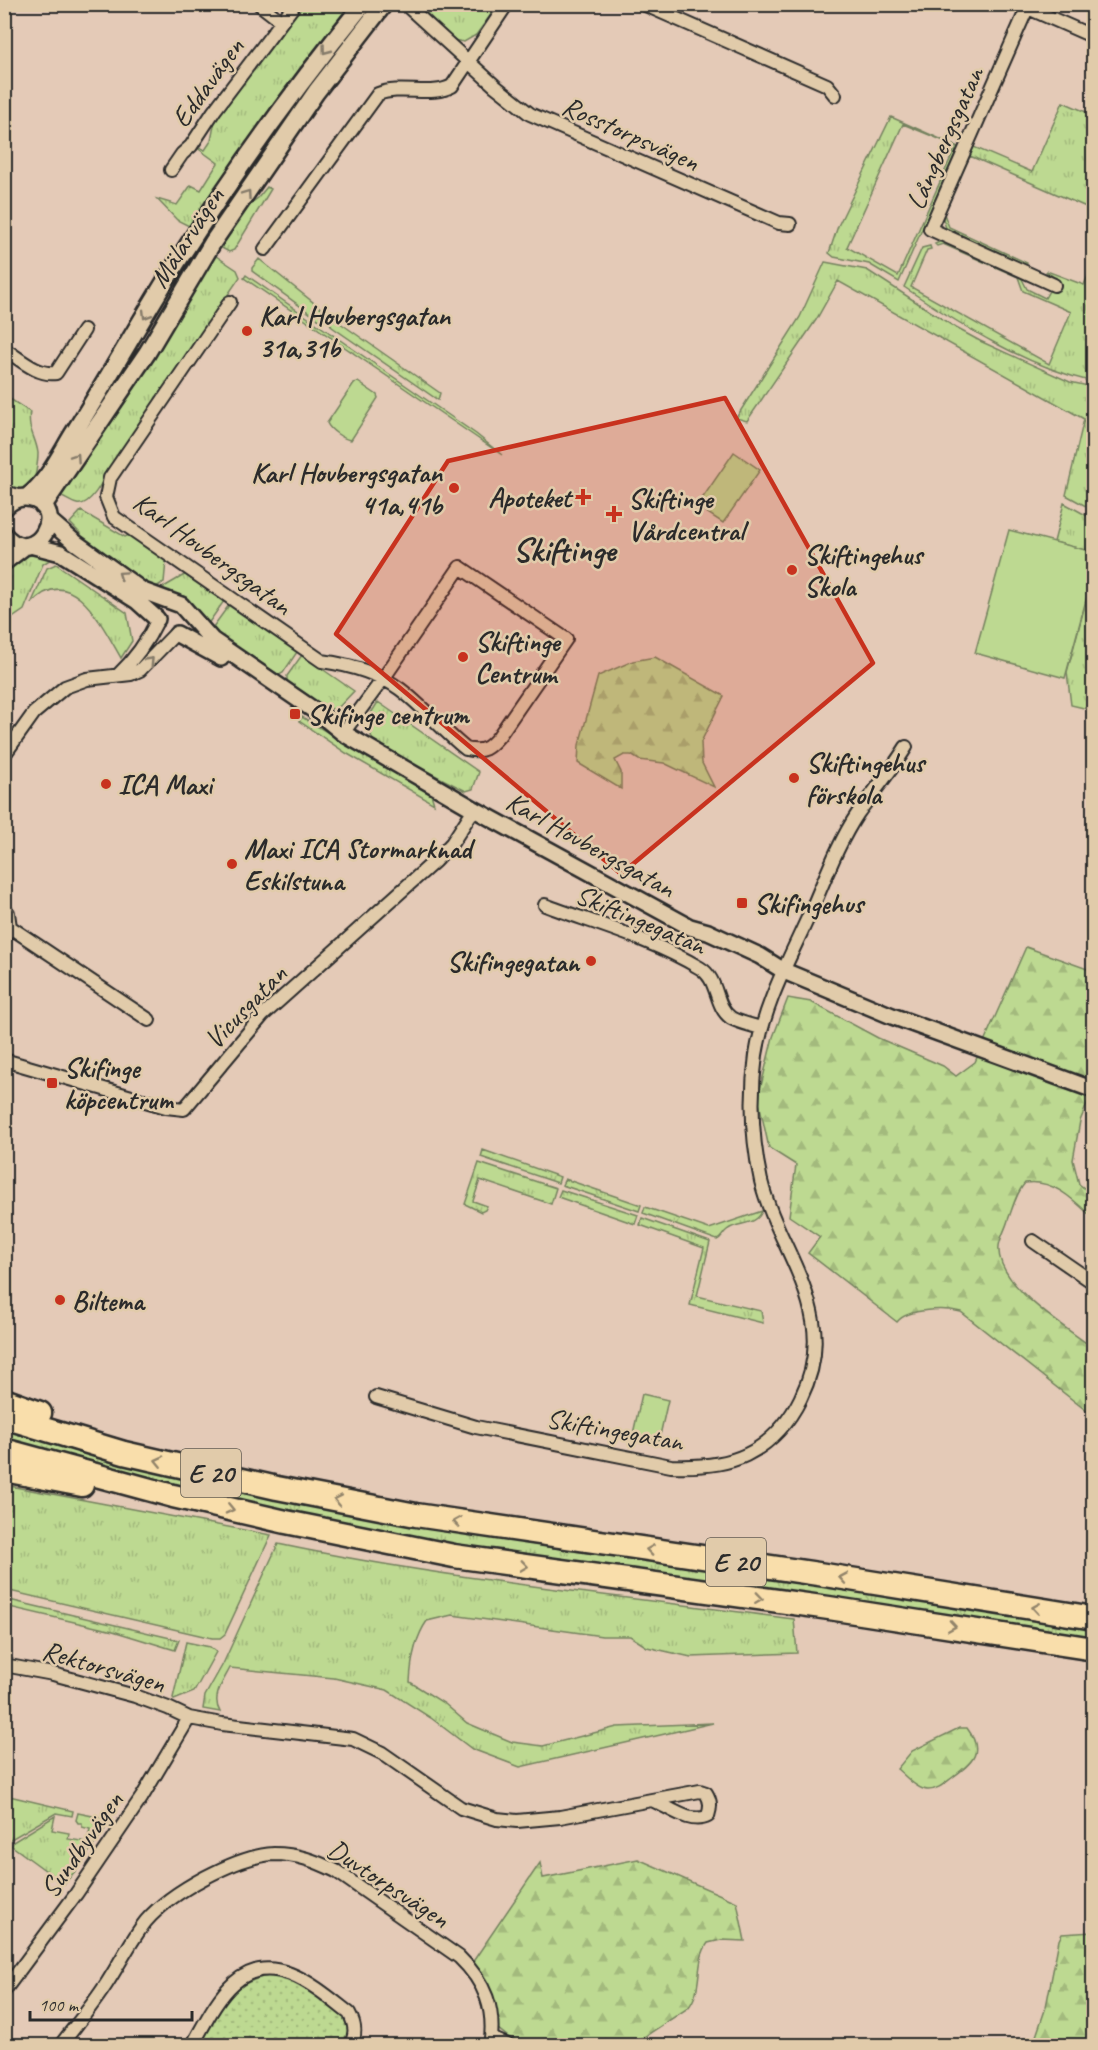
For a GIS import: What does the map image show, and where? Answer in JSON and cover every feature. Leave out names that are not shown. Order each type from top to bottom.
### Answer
[{"type":"highway","name":"E 20","points":[[4,1400],[102,1436],[124,1453]]},
{"type":"highway","name":"E 20","points":[[4,1417],[124,1453],[277,1488],[416,1515],[825,1575],[1094,1618]]},
{"type":"highway","name":"E 20","points":[[4,1450],[173,1496],[286,1522],[454,1556],[829,1608],[1094,1649]]},
{"type":"highway","name":"E 20","points":[[4,1470],[135,1493],[173,1496]]},
{"type":"main road","name":"Mälarvägen","points":[[4,508],[14,500],[25,497],[39,486],[169,275],[221,197],[292,94],[363,4]]},
{"type":"main road","name":"Mälarvägen","points":[[27,545],[39,541],[45,534],[46,513],[147,353],[213,242],[316,92],[384,4]]},
{"type":"main road","points":[[25,497],[34,499],[46,513]]},
{"type":"main road","points":[[4,535],[12,543],[27,545]]},
{"type":"main road","points":[[4,562],[27,545]]},
{"type":"street","name":"Eddavägen","points":[[258,4],[281,21]]},
{"type":"street","name":"Eddavägen","points":[[171,170],[182,154],[191,147],[214,111],[295,4]]},
{"type":"street","name":"Rosstorpsvägen","points":[[405,4],[495,86],[531,114],[713,196],[779,223],[790,224]]},
{"type":"street","points":[[266,249],[378,94],[396,90],[447,89],[457,81],[468,60],[507,4]]},
{"type":"street","points":[[643,4],[827,86],[836,95]]},
{"type":"street","name":"Långbergsgatan","points":[[1054,285],[930,229],[1028,6],[1094,37]]},
{"type":"street","name":"Karl Hovbergsgatan","points":[[231,302],[110,478],[106,497],[109,508],[114,517],[131,530],[322,661],[349,664],[383,679]]},
{"type":"street","points":[[4,349],[40,372],[56,373],[84,330]]},
{"type":"street","points":[[4,492],[25,497]]},
{"type":"street","points":[[4,755],[34,713],[65,687],[87,679],[131,674],[140,670],[186,627],[189,620],[188,613],[181,605],[143,591],[72,540],[46,513]]},
{"type":"street","points":[[27,545],[61,553],[137,601],[157,620],[162,630],[168,634],[176,634]]},
{"type":"street","points":[[343,733],[460,567],[566,639],[499,736],[486,750],[466,749],[401,690],[383,679]]},
{"type":"street","points":[[118,675],[132,662],[150,637],[160,609],[164,605],[173,603]]},
{"type":"street","name":"Karl Hovbergsgatan","points":[[188,613],[212,640],[321,715],[343,733]]},
{"type":"street","name":"Karl Hovbergsgatan","points":[[176,634],[208,649],[317,723],[343,733],[474,809],[690,927],[704,940],[756,964],[784,971],[903,1020],[1094,1090]]},
{"type":"street","points":[[784,971],[849,829],[906,747]]},
{"type":"street","name":"Vicusgatan","points":[[4,1060],[166,1107],[184,1109],[189,1106],[246,1033],[435,861],[456,838],[474,809]]},
{"type":"street","name":"Skiftingegatan","points":[[544,905],[645,941],[701,968],[713,982],[720,1003],[729,1017],[762,1028]]},
{"type":"street","points":[[4,910],[8,913],[8,932],[149,1020]]},
{"type":"street","name":"Skiftingegatan","points":[[376,1397],[476,1427],[670,1466],[693,1467],[720,1463],[746,1455],[768,1440],[791,1416],[811,1374],[815,1339],[813,1321],[805,1289],[773,1220],[762,1184],[756,1156],[752,1092],[762,1028],[784,971]]},
{"type":"street","points":[[1033,1241],[1094,1282]]},
{"type":"street","name":"Rektorsvägen","points":[[4,1665],[53,1674],[135,1696],[168,1708],[189,1719],[353,1739],[382,1753],[461,1808],[497,1819],[531,1821],[654,1801]]},
{"type":"street","name":"Sundbyvägen","points":[[4,1991],[76,1894],[142,1797],[189,1719]]},
{"type":"street","name":"Duvtorpsvägen","points":[[60,2046],[107,1984],[146,1922],[160,1906],[233,1864],[273,1854],[295,1856],[317,1862],[336,1871],[459,1957],[473,1970],[488,1998],[490,2042]]},
{"type":"street","points":[[192,2046],[225,1993],[234,1983],[262,1970],[279,1970],[295,1974],[349,2013],[355,2031],[350,2046]]},
{"type":"street","points":[[490,2042],[510,2046]]},
{"type":"highlighted area","points":[[725,398],[873,663],[621,874],[336,634],[448,461]]},
{"type":"green space","points":[[302,5],[354,5],[305,64],[191,227],[177,220],[157,199],[177,205],[191,185],[201,190],[218,163],[193,145],[205,150],[211,141],[215,120],[274,38]]},
{"type":"green space","points":[[419,5],[498,5],[476,35],[464,42],[453,40]]},
{"type":"green space","points":[[1063,102],[1093,115],[1093,210],[970,156],[944,214],[949,227],[1027,263],[1026,265],[946,228],[942,216],[969,151],[974,147],[1032,172]]},
{"type":"green space","points":[[891,117],[953,145],[903,124],[847,247],[898,276],[956,146],[958,147],[899,282],[869,264],[834,257],[829,253],[838,226]]},
{"type":"green space","points":[[267,187],[271,189],[234,250],[229,252],[218,246],[247,206]]},
{"type":"green space","points":[[942,241],[1020,275],[1027,289],[1045,298],[1056,278],[1047,271],[1084,285],[1093,264],[1093,382],[1067,375],[994,343],[904,287],[922,248],[930,246],[931,249],[927,250],[911,287],[1049,364],[1071,312],[1023,291],[1018,277],[943,244],[937,246],[935,244]]},
{"type":"green space","points":[[213,254],[237,270],[240,277],[108,470],[96,492],[82,504],[60,496]]},
{"type":"green space","points":[[259,259],[329,315],[326,319],[318,319],[252,271]]},
{"type":"green space","points":[[825,262],[867,270],[980,341],[1070,382],[1093,387],[1093,510],[1066,495],[1084,419],[838,281],[816,320],[747,421],[736,418],[800,317]]},
{"type":"green space","points":[[246,275],[476,434],[502,455],[244,278]]},
{"type":"green space","points":[[333,318],[440,393],[438,400],[332,327],[330,323]]},
{"type":"green space","points":[[358,382],[378,398],[351,440],[337,434],[327,423],[354,383]]},
{"type":"green space","points":[[4,395],[30,412],[31,429],[37,447],[38,458],[34,479],[29,487],[21,490],[5,487]]},
{"type":"green space","points":[[734,452],[760,470],[723,523],[697,506]]},
{"type":"green space","points":[[1064,503],[1093,519],[1093,552],[1054,542]]},
{"type":"green space","points":[[81,511],[125,537],[129,535],[166,561],[164,582],[153,589],[78,539],[81,534],[70,523]]},
{"type":"green space","points":[[1009,530],[1093,552],[1093,574],[1065,678],[975,653]]},
{"type":"green space","points":[[26,554],[56,556],[43,564],[24,610],[5,623],[5,571]]},
{"type":"green space","points":[[56,564],[127,613],[132,641],[121,658],[95,615],[72,593],[59,589],[46,592],[31,604],[47,568]]},
{"type":"green space","points":[[186,574],[224,601],[205,628],[188,600],[157,591]]},
{"type":"green space","points":[[1093,575],[1093,717],[1088,709],[1071,705],[1067,672]]},
{"type":"green space","points":[[229,605],[297,652],[283,673],[279,675],[215,633],[213,627]]},
{"type":"green space","points":[[302,655],[354,691],[336,710],[325,707],[287,682],[287,676]]},
{"type":"green space","points":[[655,657],[724,696],[701,742],[702,763],[714,787],[664,763],[639,760],[631,755],[624,755],[615,760],[621,772],[621,789],[578,763],[579,745],[598,676],[633,661]]},
{"type":"green space","points":[[378,702],[479,772],[473,789],[466,791],[397,756],[372,740],[368,718]]},
{"type":"green space","points":[[302,717],[431,794],[434,804],[346,753],[299,721]]},
{"type":"green space","points":[[1026,947],[1093,971],[1093,1090],[1080,1121],[1073,1160],[1079,1184],[1093,1195],[1093,1218],[1063,1192],[1045,1184],[1025,1183],[1017,1196],[999,1246],[1001,1261],[1008,1275],[1034,1304],[1093,1348],[1093,1416],[961,1312],[937,1310],[918,1312],[902,1317],[897,1322],[808,1253],[820,1237],[789,1216],[796,1165],[769,1148],[758,1098],[773,1037],[788,998],[811,1002],[878,1038],[943,1066],[956,1076],[975,1062]]},
{"type":"green space","points":[[483,1150],[560,1177],[558,1183],[481,1157]]},
{"type":"green space","points":[[479,1163],[556,1188],[551,1204],[480,1180],[473,1201],[487,1206],[485,1210],[481,1212],[465,1204]]},
{"type":"green space","points":[[565,1179],[641,1205],[639,1211],[562,1185]]},
{"type":"green space","points":[[561,1190],[638,1215],[635,1224],[558,1197]]},
{"type":"green space","points":[[645,1207],[709,1229],[762,1211],[756,1219],[731,1227],[717,1240],[643,1213]]},
{"type":"green space","points":[[642,1218],[710,1242],[697,1296],[761,1311],[763,1323],[690,1305],[704,1248],[640,1225]]},
{"type":"green space","points":[[642,1394],[668,1400],[659,1440],[633,1434]]},
{"type":"green space","points":[[4,1427],[384,1520],[573,1551],[929,1599],[1093,1627],[1093,1642],[521,1558],[266,1509],[5,1441]]},
{"type":"green space","points":[[4,1485],[271,1535],[225,1634],[220,1638],[212,1638],[5,1590]]},
{"type":"green space","points":[[278,1544],[406,1568],[794,1619],[797,1653],[691,1657],[647,1647],[630,1636],[602,1636],[452,1615],[427,1621],[414,1650],[410,1682],[445,1704],[467,1723],[512,1742],[543,1746],[617,1727],[713,1723],[520,1767],[472,1749],[431,1718],[387,1690],[334,1678],[230,1668],[217,1695],[220,1712],[203,1709],[205,1696],[223,1664]]},
{"type":"green space","points":[[5,1599],[179,1640],[175,1650],[113,1631],[5,1606]]},
{"type":"green space","points":[[186,1642],[210,1647],[216,1652],[194,1692],[174,1700],[173,1698]]},
{"type":"green space","points":[[959,1728],[967,1728],[976,1750],[971,1761],[941,1786],[932,1790],[924,1789],[915,1785],[897,1769],[912,1751]]},
{"type":"green space","points":[[5,1795],[73,1811],[72,1816],[56,1813],[6,1842]]},
{"type":"green space","points":[[78,1813],[107,1819],[109,1823],[64,1884],[12,1846],[13,1842],[55,1816],[52,1830],[69,1833],[68,1839],[87,1842],[90,1829],[78,1823],[76,1820]]},
{"type":"green space","points":[[638,1859],[737,1902],[745,1941],[721,1940],[708,1943],[701,1958],[696,1993],[688,2008],[632,2045],[614,2045],[606,2039],[599,2045],[518,2045],[497,2028],[490,1994],[483,1978],[472,1963],[540,1863],[543,1878]]},
{"type":"green space","points":[[1093,1932],[1093,2045],[1033,2045],[1046,2007],[1062,1934]]},
{"type":"green space","points":[[277,1975],[307,1988],[339,2011],[349,2027],[349,2034],[344,2045],[197,2046],[220,2009],[237,1990],[261,1977]]},
{"type":"place","name":"Karl Hovbergsgatan 31a,31b","points":[[247,331]]},
{"type":"place","name":"Karl Hovbergsgatan 41a,41b","points":[[454,488]]},
{"type":"place","name":"Apoteket","points":[[583,497]]},
{"type":"place","name":"Skiftinge Vårdcentral","points":[[614,514]]},
{"type":"place","name":"Skiftingehus Skola","points":[[792,570]]},
{"type":"place","name":"Skiftinge Centrum","points":[[463,657]]},
{"type":"place","name":"Skifinge centrum","points":[[295,714]]},
{"type":"place","name":"Skiftingehus förskola","points":[[794,778]]},
{"type":"place","name":"ICA Maxi","points":[[106,784]]},
{"type":"place","name":"Maxi ICA Stormarknad Eskilstuna","points":[[232,864]]},
{"type":"place","name":"Skifingehus","points":[[742,903]]},
{"type":"place","name":"Skifingegatan","points":[[591,961]]},
{"type":"place","name":"Skifinge köpcentrum","points":[[52,1083]]},
{"type":"place","name":"Biltema","points":[[60,1300]]},
{"type":"district","name":"Skiftinge","points":[[564,549]]}]
